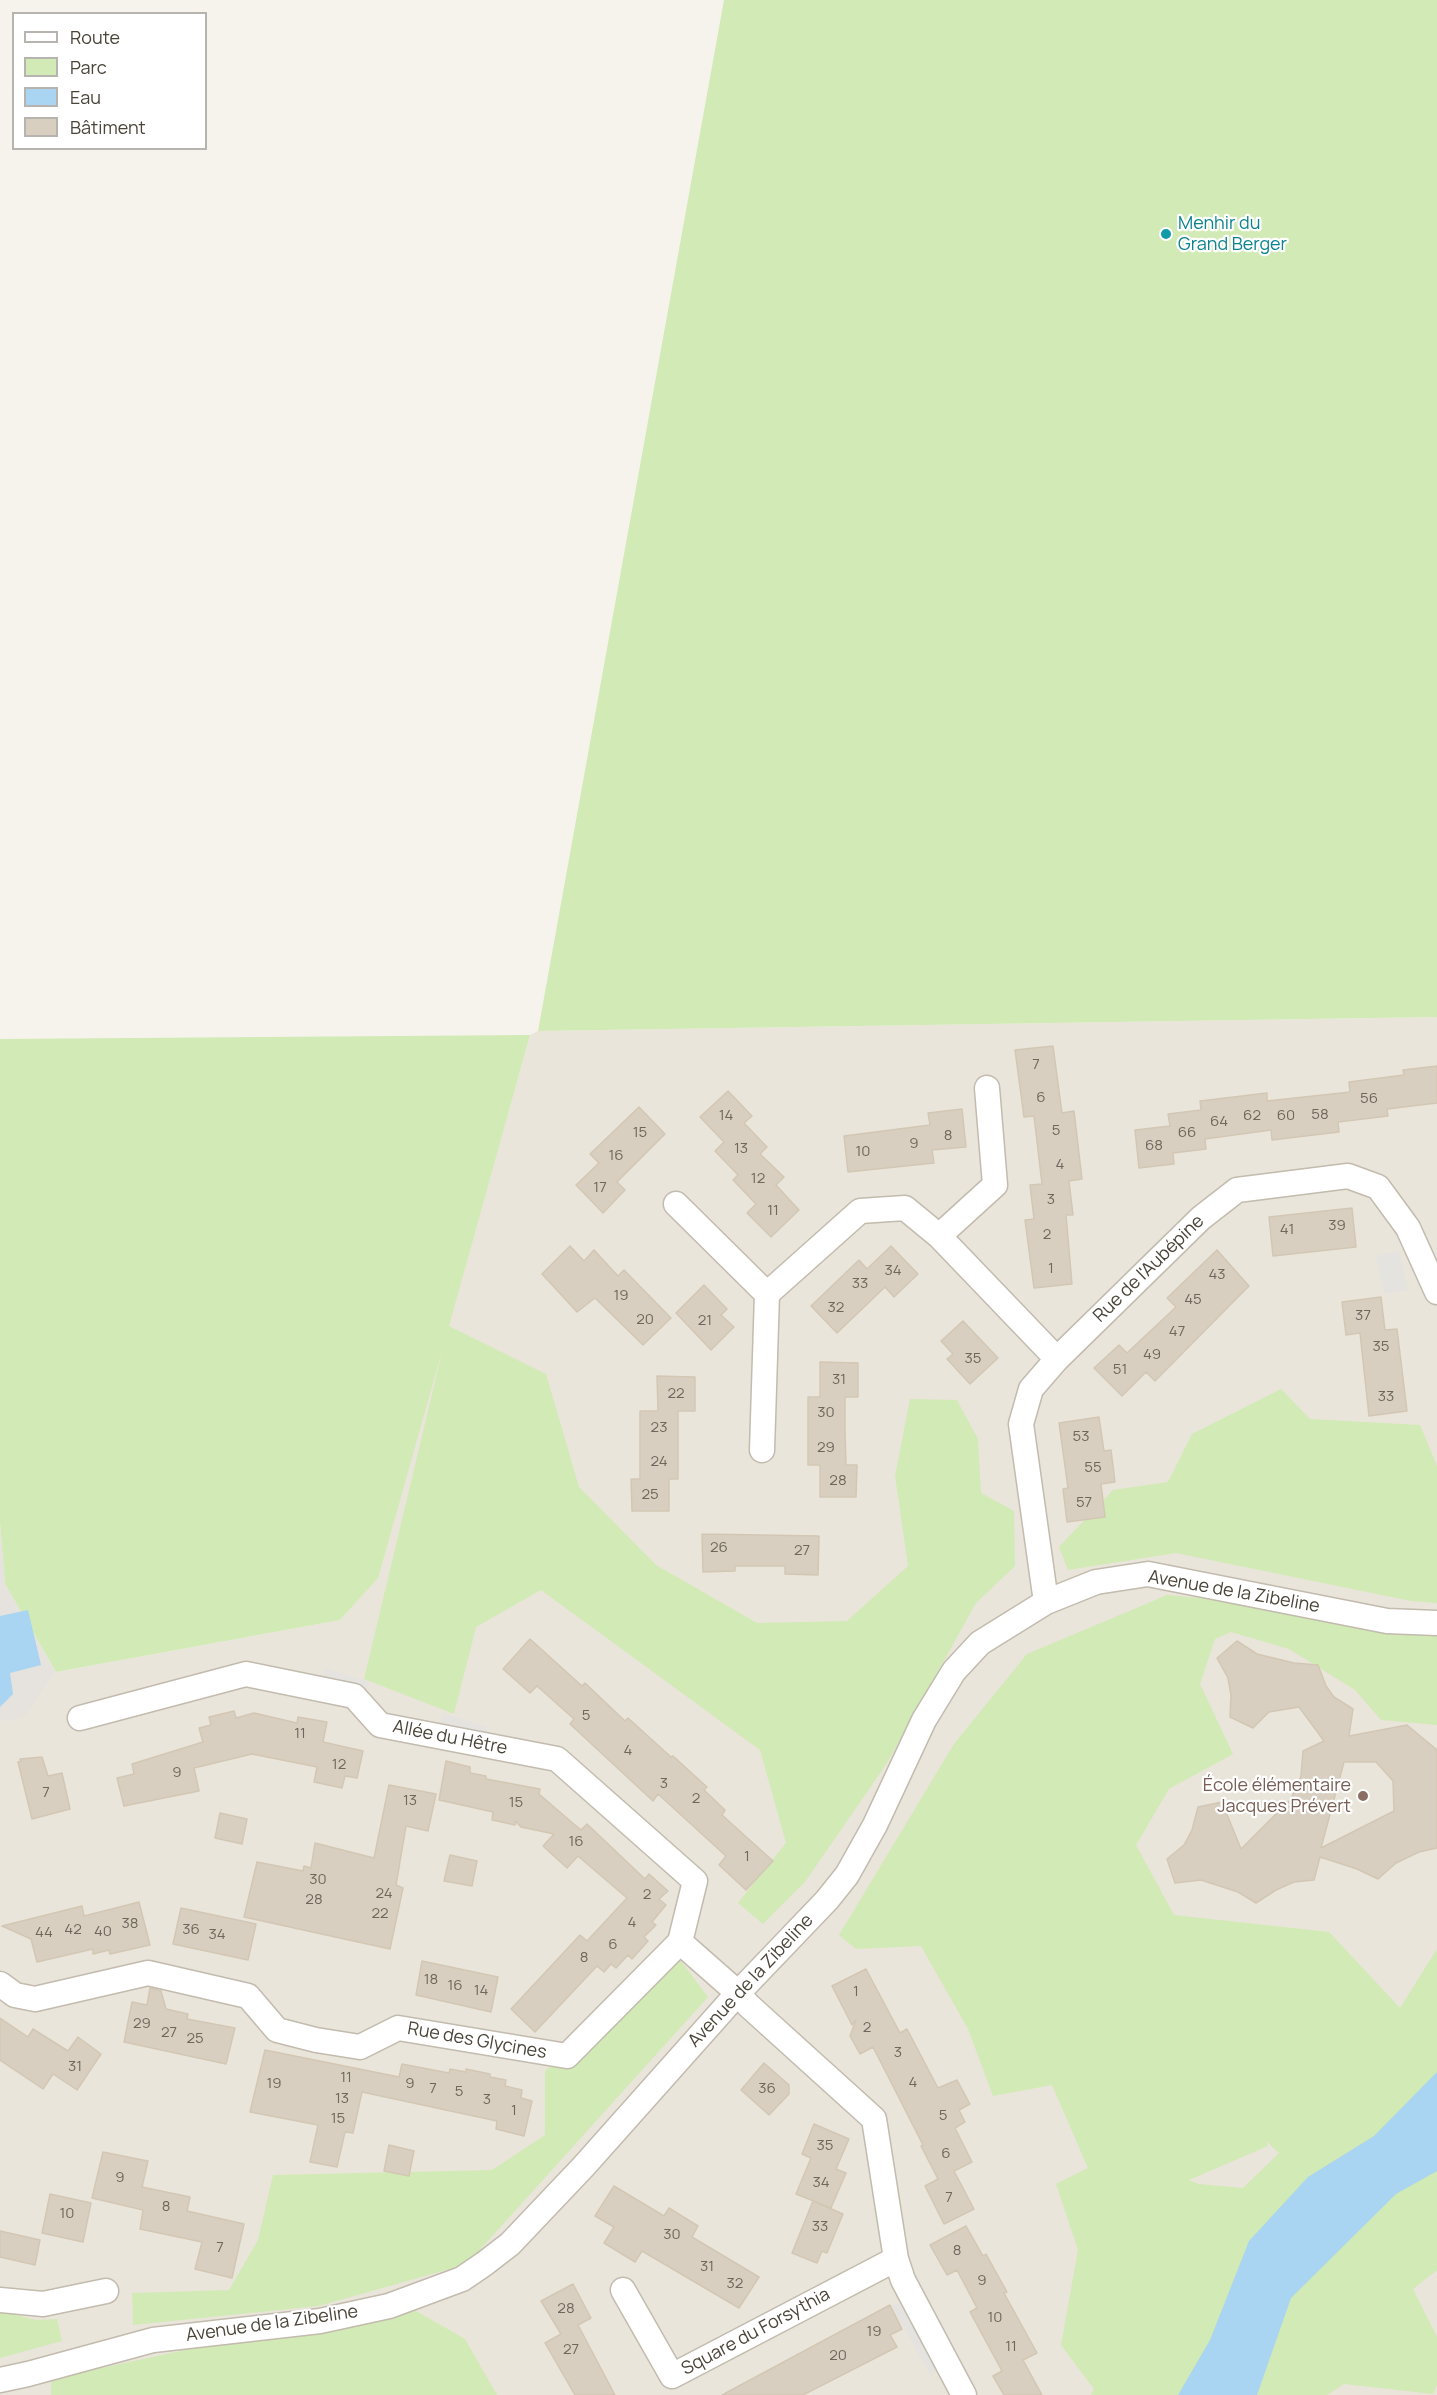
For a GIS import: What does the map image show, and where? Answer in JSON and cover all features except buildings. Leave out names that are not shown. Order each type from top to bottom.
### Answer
[{"type":"street","points":[[939,1236],[995,1185],[987,1088]]},
{"type":"street","name":"Rue de l'Aubépine","points":[[1046,1602],[1021,1424],[1031,1389],[1057,1359],[1201,1218],[1237,1190],[1348,1176],[1378,1187],[1408,1228],[1437,1292]]},
{"type":"street","points":[[676,1204],[767,1294]]},
{"type":"street","points":[[762,1450],[767,1294],[860,1211],[905,1208],[939,1236],[1057,1359]]},
{"type":"street","name":"Avenue de la Zibeline","points":[[0,2380],[153,2340],[320,2321],[389,2306],[462,2279],[510,2244],[584,2166],[738,1992],[847,1875],[875,1825],[924,1720],[954,1671],[980,1643],[1046,1602],[1096,1582],[1148,1574],[1387,1621],[1437,1623]]},
{"type":"street","name":"Allée du Hêtre","points":[[80,1718],[246,1674],[354,1696],[380,1725],[557,1759],[695,1881],[680,1942]]},
{"type":"street","points":[[680,1942],[738,1992],[748,2005],[874,2119],[896,2259],[903,2280],[964,2395]]},
{"type":"street","name":"Rue des Glycines","points":[[0,1984],[15,1995],[35,2000],[148,1973],[248,1996],[277,2030],[316,2040],[360,2047],[398,2028],[567,2056],[680,1942]]},
{"type":"street","name":"Square du Forsythia","points":[[622,2290],[672,2376],[896,2259]]},
{"type":"street","points":[[0,2300],[43,2304],[106,2290]]},
{"type":"shaded area","points":[[1437,1017],[1437,2395],[0,2395],[0,1722],[24,1716],[56,1672],[340,1620],[377,1578],[530,1035],[538,1031]]},
{"type":"shaded area","points":[[1399,1251],[1408,1290],[1384,1294],[1376,1256]]},
{"type":"shaded area","points":[[0,1523],[5,1584],[56,1672],[24,1717],[0,1722]]},
{"type":"shaded area","points":[[325,1668],[369,1682],[366,1691],[322,1678]]},
{"type":"shaded area","points":[[443,1713],[487,1727],[484,1737],[440,1723]]},
{"type":"shaded area","points":[[901,2301],[938,2370],[930,2375],[892,2306]]},
{"type":"green space","points":[[724,0],[1437,0],[1437,1017],[538,1031]]},
{"type":"green space","points":[[530,1035],[449,1326],[546,1374],[579,1487],[656,1565],[757,1623],[847,1621],[908,1566],[895,1476],[910,1399],[957,1400],[978,1439],[981,1493],[1014,1511],[1015,1566],[976,1603],[887,1763],[805,1882],[763,1924],[738,1903],[786,1843],[760,1750],[541,1590],[476,1627],[454,1714],[364,1679],[443,1348],[378,1578],[340,1620],[56,1672],[5,1584],[0,1523],[0,1039]]},
{"type":"green space","points":[[1281,1389],[1310,1419],[1420,1425],[1437,1466],[1437,1603],[1411,1601],[1176,1553],[1068,1570],[1059,1547],[1113,1490],[1168,1482],[1192,1434]]},
{"type":"green space","points":[[1167,1595],[1274,1605],[1437,1633],[1437,1725],[1381,1720],[1355,1690],[1289,1649],[1231,1632],[1215,1639],[1200,1684],[1233,1754],[1169,1789],[1136,1845],[1174,1915],[1329,1932],[1400,2008],[1437,1949],[1437,2270],[1413,2289],[1437,2337],[1437,2385],[1433,2394],[1344,2384],[1327,2395],[1091,2395],[1094,2389],[1061,2345],[1078,2250],[1056,2184],[1088,2168],[1052,2085],[993,2096],[968,2029],[921,1946],[856,1949],[839,1935],[954,1744],[1027,1654]],"holes":[[[1266,2141],[1279,2153],[1243,2188],[1199,2184],[1189,2180],[1268,2146]]]},
{"type":"green space","points":[[680,1960],[708,1997],[467,2264],[319,2306],[133,2325],[132,2293],[229,2290],[258,2240],[273,2175],[492,2170],[545,2135],[545,2071]]},
{"type":"green space","points":[[0,2311],[36,2320],[57,2319],[62,2341],[0,2358]]},
{"type":"green space","points":[[416,2311],[465,2339],[497,2395],[51,2395],[51,2379],[217,2343]]},
{"type":"water","points":[[28,1610],[41,1665],[10,1673],[13,1694],[0,1707],[0,1616]]},
{"type":"water","points":[[1437,2072],[1437,2171],[1396,2194],[1291,2298],[1257,2395],[1178,2395],[1210,2340],[1249,2241],[1308,2177],[1374,2136]]},
{"type":"place","name":"Menhir du Grand Berger","points":[[1166,234]]},
{"type":"place","name":"École élémentaire Jacques Prévert","points":[[1363,1796]]}]
